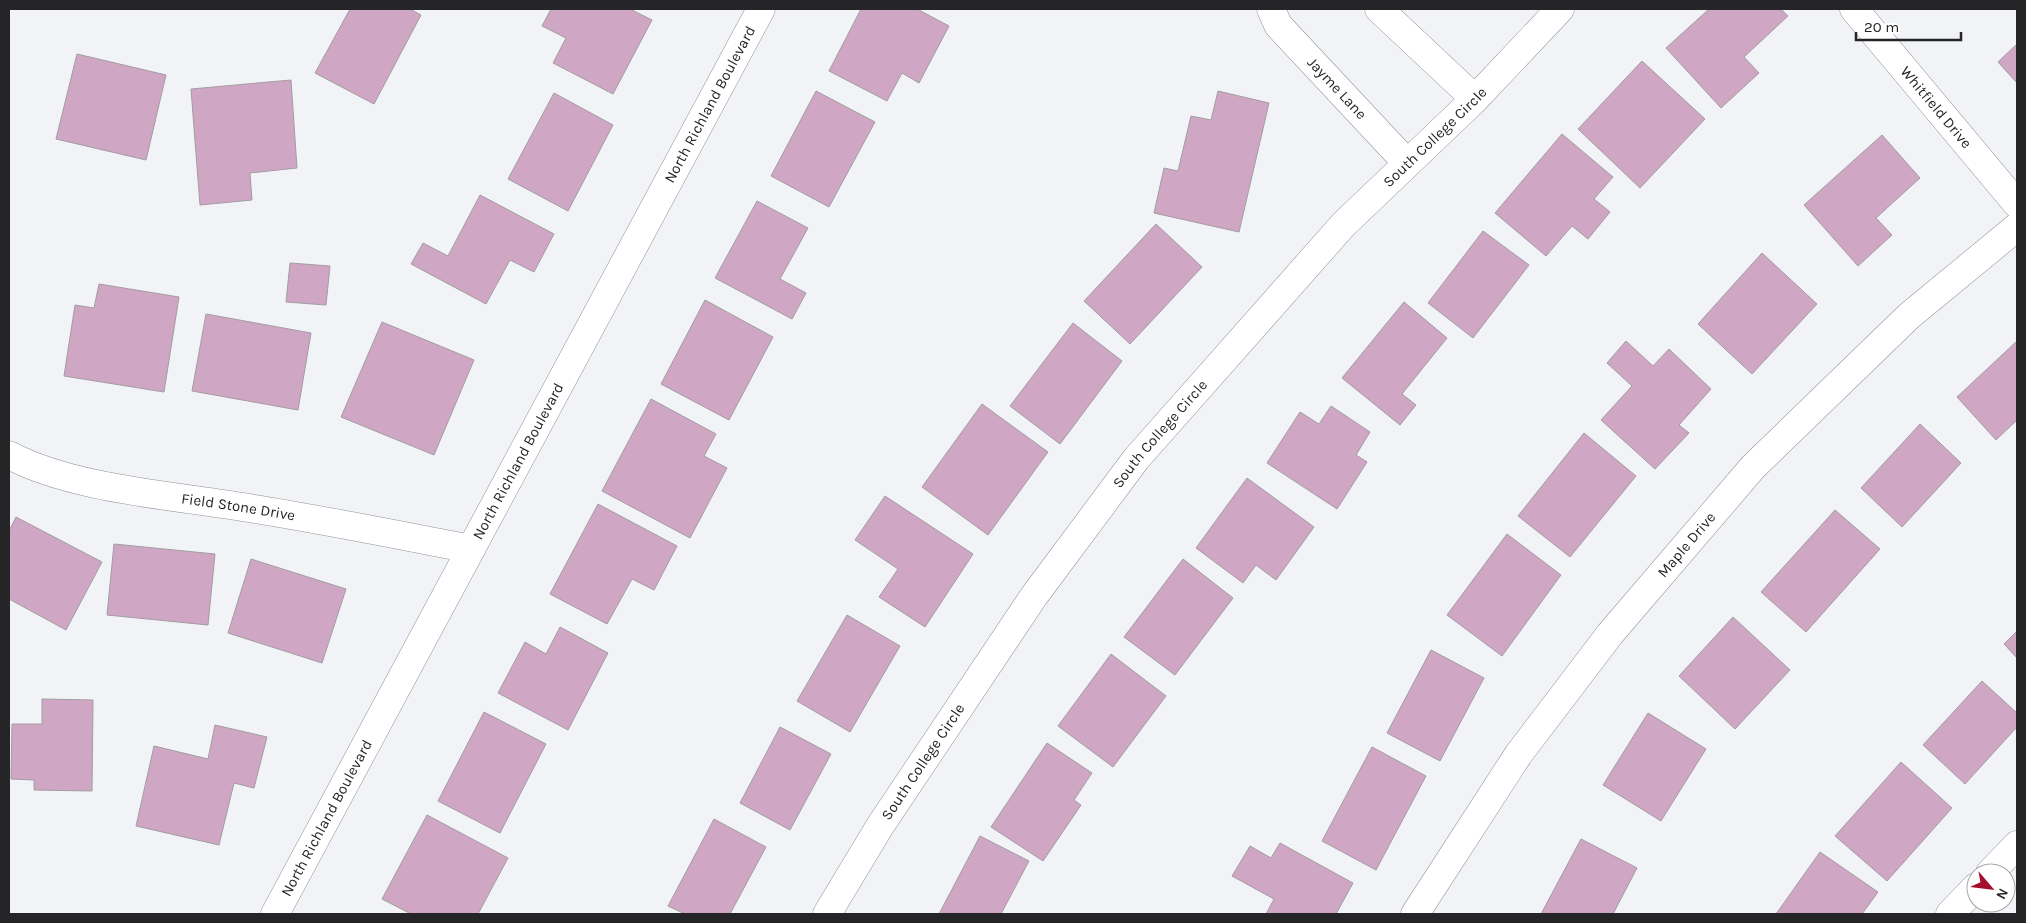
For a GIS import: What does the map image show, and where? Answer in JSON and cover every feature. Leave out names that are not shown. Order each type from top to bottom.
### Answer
[{"type":"street","name":"North Richland Boulevard","points":[[275,914],[761,9]]},
{"type":"street","name":"Jayme Lane","points":[[1271,9],[1278,25],[1407,163]]},
{"type":"street","points":[[1379,9],[1475,99]]},
{"type":"street","name":"South College Circle","points":[[827,914],[880,826],[1034,596],[1136,459],[1343,224],[1475,99],[1560,9]]},
{"type":"street","name":"Whitfield Drive","points":[[1854,9],[2017,204]]},
{"type":"street","name":"Maple Drive","points":[[1415,914],[1518,755],[1610,634],[1753,467],[1910,316],[2017,227]]},
{"type":"street","name":"Field Stone Drive","points":[[9,455],[28,465],[100,484],[302,516],[471,549]]},
{"type":"street","points":[[2000,863],[2017,845]]},
{"type":"street","points":[[1950,914],[1966,897]]},
{"type":"building","points":[[350,9],[410,9],[421,15],[374,104],[315,73]]},
{"type":"building","points":[[551,9],[630,9],[652,20],[613,94],[553,63],[566,38],[542,26]]},
{"type":"building","points":[[861,9],[917,9],[949,26],[919,83],[902,73],[887,101],[829,71]]},
{"type":"building","points":[[1709,9],[1781,9],[1788,16],[1744,57],[1759,73],[1721,108],[1666,48]]},
{"type":"building","points":[[2017,44],[2017,83],[1998,62]]},
{"type":"building","points":[[77,54],[166,75],[146,160],[56,139]]},
{"type":"building","points":[[1642,61],[1705,119],[1640,188],[1578,129]]},
{"type":"building","points":[[291,80],[297,168],[250,173],[252,200],[200,205],[191,89]]},
{"type":"building","points":[[816,91],[875,122],[829,207],[771,176]]},
{"type":"building","points":[[1218,91],[1269,103],[1239,232],[1154,213],[1164,168],[1178,171],[1191,116],[1211,120]]},
{"type":"building","points":[[554,93],[613,125],[568,211],[508,179]]},
{"type":"building","points":[[1562,134],[1613,177],[1594,199],[1610,212],[1588,239],[1572,226],[1546,256],[1495,213]]},
{"type":"building","points":[[1882,135],[1920,178],[1876,218],[1892,235],[1858,266],[1804,205]]},
{"type":"building","points":[[480,195],[554,234],[534,272],[510,260],[486,304],[411,264],[423,243],[448,256]]},
{"type":"building","points":[[757,201],[808,228],[780,279],[806,293],[792,319],[715,278]]},
{"type":"building","points":[[1156,224],[1202,267],[1130,344],[1084,301]]},
{"type":"building","points":[[1483,231],[1529,265],[1473,338],[1428,303]]},
{"type":"building","points":[[1762,253],[1817,304],[1752,374],[1698,324]]},
{"type":"building","points":[[290,263],[330,266],[326,305],[286,302]]},
{"type":"building","points":[[99,284],[179,297],[164,392],[64,376],[75,305],[94,308]]},
{"type":"building","points":[[705,300],[773,337],[729,420],[661,384]]},
{"type":"building","points":[[1404,302],[1447,338],[1402,394],[1416,405],[1400,425],[1342,378]]},
{"type":"building","points":[[206,314],[311,333],[298,410],[192,391]]},
{"type":"building","points":[[382,322],[474,360],[434,455],[341,417]]},
{"type":"building","points":[[1073,323],[1122,361],[1060,444],[1010,406]]},
{"type":"building","points":[[1626,341],[1653,366],[1669,349],[1711,389],[1679,425],[1689,433],[1655,469],[1601,420],[1632,386],[1607,363]]},
{"type":"building","points":[[2017,341],[2017,420],[1996,440],[1957,397]]},
{"type":"building","points":[[651,399],[716,434],[704,456],[727,468],[690,538],[602,491]]},
{"type":"building","points":[[982,404],[1048,452],[988,535],[922,487]]},
{"type":"building","points":[[1331,406],[1370,432],[1356,455],[1367,462],[1337,509],[1267,463],[1300,412],[1319,424]]},
{"type":"building","points":[[1920,424],[1961,463],[1902,527],[1861,488]]},
{"type":"building","points":[[1584,433],[1636,476],[1570,557],[1518,516]]},
{"type":"building","points":[[1247,478],[1314,527],[1276,580],[1256,565],[1243,583],[1196,548]]},
{"type":"building","points":[[885,496],[973,554],[925,627],[879,597],[898,569],[855,540]]},
{"type":"building","points":[[598,504],[677,546],[654,590],[632,579],[607,624],[550,594]]},
{"type":"building","points":[[1835,510],[1880,549],[1806,632],[1761,592]]},
{"type":"building","points":[[16,517],[102,562],[66,630],[9,599],[9,531]]},
{"type":"building","points":[[1507,534],[1561,575],[1502,656],[1447,615]]},
{"type":"building","points":[[114,544],[215,554],[208,625],[107,615]]},
{"type":"building","points":[[251,559],[346,589],[322,663],[228,633]]},
{"type":"building","points":[[1183,559],[1233,598],[1175,675],[1124,637]]},
{"type":"building","points":[[847,615],[900,646],[850,732],[797,701]]},
{"type":"building","points":[[1733,617],[1790,670],[1735,729],[1679,676]]},
{"type":"building","points":[[560,627],[608,653],[568,730],[498,693],[525,642],[546,654]]},
{"type":"building","points":[[2017,631],[2017,658],[2004,644]]},
{"type":"building","points":[[1431,650],[1484,678],[1440,761],[1387,733]]},
{"type":"building","points":[[1111,654],[1166,696],[1113,767],[1058,726]]},
{"type":"building","points":[[1982,681],[2017,713],[2017,727],[1965,784],[1923,745]]},
{"type":"building","points":[[42,699],[93,700],[92,791],[34,790],[34,780],[11,779],[12,724],[42,724]]},
{"type":"building","points":[[484,712],[546,744],[500,833],[438,801]]},
{"type":"building","points":[[1648,713],[1706,749],[1661,821],[1603,785]]},
{"type":"building","points":[[215,725],[267,737],[254,788],[234,783],[219,845],[136,826],[154,746],[208,759]]},
{"type":"building","points":[[780,727],[831,754],[790,830],[740,803]]},
{"type":"building","points":[[1047,743],[1092,773],[1074,800],[1081,805],[1043,861],[991,827]]},
{"type":"building","points":[[1372,747],[1426,776],[1376,870],[1322,841]]},
{"type":"building","points":[[1901,762],[1952,808],[1887,881],[1835,836]]},
{"type":"building","points":[[427,815],[508,858],[478,914],[411,914],[382,899]]},
{"type":"building","points":[[714,819],[766,847],[730,914],[685,914],[668,906]]},
{"type":"building","points":[[980,836],[1029,861],[1001,914],[939,914]]},
{"type":"building","points":[[1581,839],[1637,868],[1613,914],[1541,914]]},
{"type":"building","points":[[1280,843],[1353,883],[1336,914],[1266,914],[1274,899],[1232,876],[1250,846],[1271,858]]},
{"type":"building","points":[[1820,852],[1878,892],[1862,914],[1776,914]]}]
